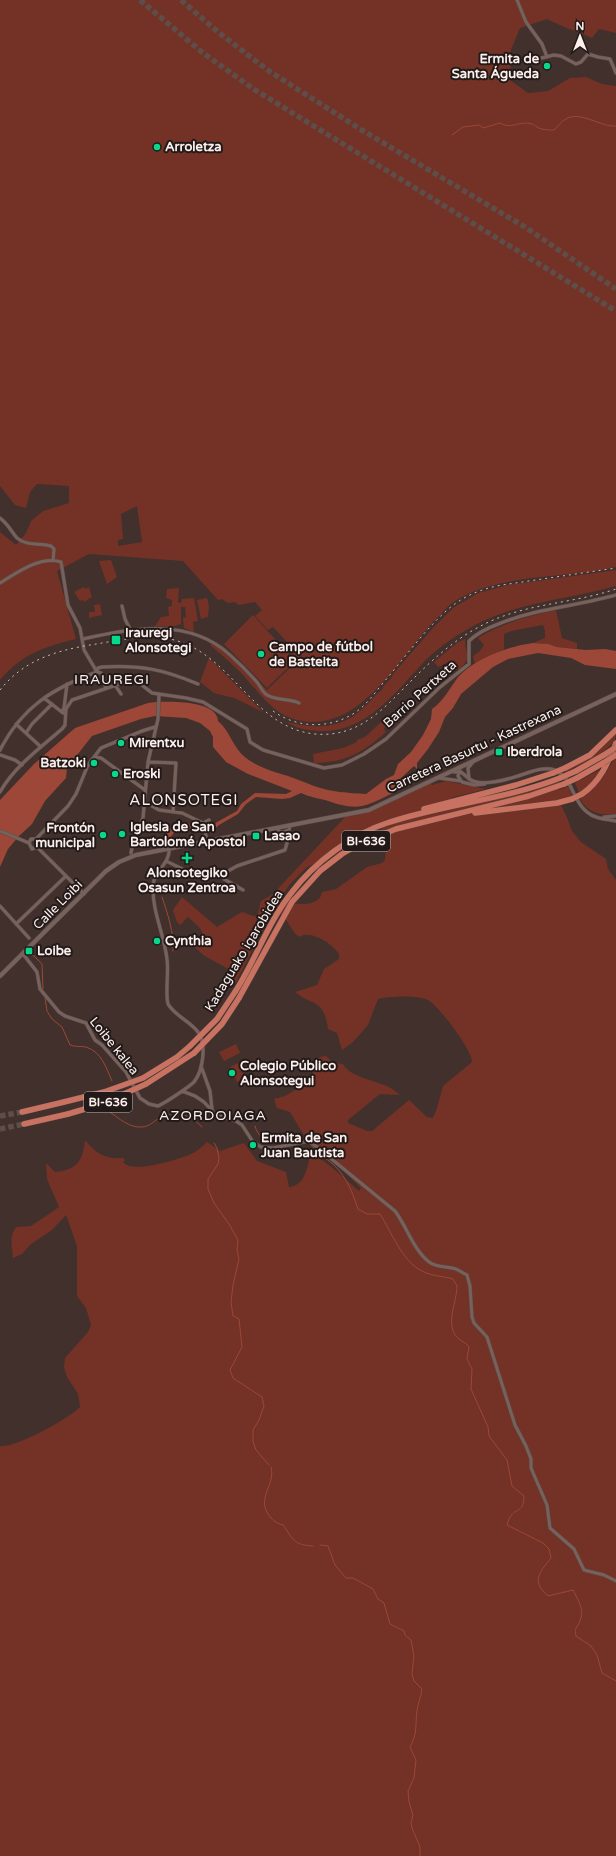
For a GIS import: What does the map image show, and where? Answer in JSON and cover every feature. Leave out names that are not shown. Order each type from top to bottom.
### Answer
[{"type":"highway","points":[[385,823],[412,812],[516,785],[553,773],[590,755],[616,730]]},
{"type":"highway","points":[[458,814],[552,803],[582,794],[596,782],[604,771],[616,743]]},
{"type":"highway","name":"Kadaguako igarobidea","points":[[22,1112],[104,1092],[143,1078],[177,1057],[217,1019],[235,992],[278,912],[306,875],[345,843],[385,823],[510,794],[560,778],[576,771],[616,747]]},
{"type":"highway","name":"Kadaguako igarobidea","points":[[24,1124],[68,1114],[102,1104],[146,1084],[194,1053],[222,1024],[239,998],[292,902],[320,871],[342,854],[376,836],[414,824],[458,814],[564,784],[603,764],[616,755]]},
{"type":"street","points":[[517,0],[526,22],[542,44],[546,57]]},
{"type":"street","points":[[525,62],[546,57],[561,56],[576,64],[581,62],[588,54],[598,58],[610,59],[616,74]]},
{"type":"street","points":[[0,518],[18,539],[24,542],[51,546],[54,549],[53,560]]},
{"type":"street","points":[[0,583],[25,568],[53,560],[60,561],[62,564],[68,605],[78,621],[83,639],[84,650],[97,672],[101,673],[106,688]]},
{"type":"street","name":"Barrio Pertxeta","points":[[159,695],[186,698],[203,702],[247,729],[249,741],[255,746],[324,768],[342,765],[364,754],[386,739],[439,688],[469,664],[469,641],[488,628],[517,617],[545,609],[598,600],[616,595]]},
{"type":"street","points":[[122,606],[125,619],[130,629]]},
{"type":"street","points":[[83,639],[130,629],[170,629],[202,637],[223,648],[232,656],[266,694],[273,698],[291,700],[299,704]]},
{"type":"street","points":[[0,750],[7,736],[16,724],[44,698],[67,684],[97,672],[98,668],[131,666],[148,667],[172,673],[198,684]]},
{"type":"street","points":[[65,699],[68,701],[72,700],[136,679],[148,691],[159,695],[158,719],[148,762],[143,818],[134,838],[131,853],[124,860]]},
{"type":"street","points":[[62,712],[64,708],[67,684]]},
{"type":"street","points":[[115,685],[121,694]]},
{"type":"street","name":"Carretera Basurtu - Kastrexana","points":[[207,841],[369,810],[616,694]]},
{"type":"street","points":[[44,698],[66,715]]},
{"type":"street","points":[[0,792],[22,765],[62,729],[65,725],[66,709],[72,700]]},
{"type":"street","points":[[26,733],[32,724],[52,704]]},
{"type":"street","points":[[16,724],[41,747]]},
{"type":"street","points":[[29,843],[31,839],[36,839],[68,806],[76,794],[88,765],[100,750],[155,727]]},
{"type":"street","points":[[146,730],[153,736]]},
{"type":"street","points":[[100,750],[101,758]]},
{"type":"street","points":[[0,755],[15,760],[22,765]]},
{"type":"street","points":[[95,757],[101,758],[145,790]]},
{"type":"street","points":[[437,778],[459,771],[474,761]]},
{"type":"street","points":[[468,779],[468,768],[474,761]]},
{"type":"street","points":[[148,762],[176,763],[173,812]]},
{"type":"street","points":[[437,778],[446,778],[474,785],[483,785],[537,770],[551,769],[561,773],[567,779],[577,801],[586,812],[596,817],[616,821]]},
{"type":"street","points":[[459,771],[468,779],[475,782],[491,782]]},
{"type":"street","points":[[459,771],[458,776],[462,782]]},
{"type":"street","points":[[138,784],[146,781]]},
{"type":"street","points":[[145,802],[159,810],[193,817],[203,823],[207,841]]},
{"type":"street","points":[[596,817],[616,816]]},
{"type":"street","points":[[203,823],[209,820]]},
{"type":"street","points":[[277,828],[279,832],[285,834],[289,830],[290,825]]},
{"type":"street","points":[[0,831],[29,843],[31,848],[38,847]]},
{"type":"street","points":[[36,839],[39,843],[38,847],[84,894]]},
{"type":"street","name":"Calle Loibi","points":[[0,976],[106,871],[124,860],[136,855],[207,841]]},
{"type":"street","points":[[243,890],[224,879],[222,874],[237,866],[285,850],[287,843]]},
{"type":"street","points":[[169,848],[170,852],[153,886],[157,919],[167,960],[167,1000],[171,1010],[191,1024],[199,1033],[202,1040],[198,1077],[182,1091]]},
{"type":"street","points":[[132,849],[136,855]]},
{"type":"street","points":[[124,860],[132,849]]},
{"type":"street","points":[[131,853],[136,855]]},
{"type":"street","points":[[166,861],[197,876]]},
{"type":"street","points":[[16,924],[66,876]]},
{"type":"street","points":[[77,901],[80,896],[79,889]]},
{"type":"street","points":[[0,906],[29,938]]},
{"type":"street","name":"Loibe kalea","points":[[22,954],[37,972],[42,992],[62,1014],[86,1023],[95,1040],[102,1045],[126,1072],[138,1095],[144,1101],[154,1106],[158,1106],[182,1091]]},
{"type":"street","points":[[200,1064],[210,1091],[212,1109]]},
{"type":"street","points":[[182,1091],[195,1096],[212,1109],[216,1115],[236,1121],[242,1125],[253,1142],[261,1147],[273,1148],[309,1142],[312,1143],[395,1211],[403,1222],[416,1246],[429,1262],[435,1266],[456,1269],[467,1275],[470,1286],[472,1317],[474,1323],[487,1337],[515,1425],[526,1446],[531,1468],[547,1505],[550,1528],[574,1549],[584,1570],[604,1574],[616,1581]]},
{"type":"shaded area","points":[[0,0],[616,0],[616,33],[599,29],[592,38],[547,19],[520,28],[511,50],[510,80],[528,93],[548,91],[570,78],[586,77],[602,84],[616,86],[616,567],[596,571],[512,581],[473,592],[455,601],[424,633],[382,684],[366,699],[349,711],[331,719],[306,722],[288,717],[275,709],[236,668],[211,646],[211,642],[215,642],[223,646],[267,690],[297,661],[286,647],[287,642],[273,627],[268,630],[255,616],[262,610],[255,602],[239,605],[235,602],[228,603],[222,599],[218,600],[183,561],[89,554],[57,571],[76,639],[54,645],[34,653],[8,671],[0,680],[0,532],[16,545],[26,533],[31,521],[43,511],[69,503],[69,486],[37,484],[30,492],[26,508],[15,505],[0,486]],"holes":[[[137,506],[142,542],[118,546],[118,540],[123,539],[121,514]]]},
{"type":"shaded area","points":[[111,560],[117,577],[107,584],[99,561]]},
{"type":"shaded area","points":[[616,570],[616,586],[514,609],[481,622],[468,629],[431,655],[393,696],[382,706],[359,722],[347,727],[319,731],[298,728],[287,722],[325,726],[343,722],[352,717],[363,709],[382,690],[393,674],[432,629],[453,608],[478,593],[508,585]]},
{"type":"shaded area","points":[[84,587],[86,589],[89,587],[92,597],[84,602],[83,600],[80,601],[74,592]]},
{"type":"shaded area","points":[[179,588],[178,602],[181,603],[182,599],[194,598],[198,621],[193,622],[194,632],[184,628],[183,618],[186,617],[185,607],[181,607],[181,624],[171,627],[155,626],[161,617],[169,616],[168,607],[172,606],[172,600],[166,598],[167,589]]},
{"type":"shaded area","points":[[207,598],[209,606],[208,617],[201,619],[197,600]]},
{"type":"shaded area","points":[[100,604],[102,615],[89,618],[89,612],[95,612],[94,605]]},
{"type":"shaded area","points":[[556,610],[562,638],[577,643],[577,649],[533,643],[545,638],[543,625],[511,631],[504,634],[504,649],[475,664],[473,656],[479,652],[484,645],[478,638],[506,624]]},
{"type":"shaded area","name":"Campo de fútbol de Basteita","points":[[253,615],[295,661],[267,688],[224,644]]},
{"type":"shaded area","points":[[465,639],[467,659],[463,666],[458,670],[451,661],[438,667],[434,662],[457,643]]},
{"type":"shaded area","points":[[533,643],[586,650],[605,649],[616,651],[616,669],[585,665],[571,658],[538,653],[508,659],[493,667],[461,694],[453,708],[445,717],[439,732],[417,763],[417,769],[414,766],[399,780],[395,792],[368,804],[354,807],[336,804],[301,793],[290,798],[282,799],[256,797],[246,804],[238,814],[219,825],[210,833],[185,828],[180,829],[171,837],[167,844],[167,833],[175,824],[186,823],[209,829],[217,822],[237,811],[241,804],[255,793],[286,794],[292,791],[248,774],[226,762],[213,747],[213,737],[210,731],[200,723],[186,718],[155,716],[141,719],[92,736],[67,768],[66,778],[45,801],[32,824],[8,849],[0,867],[0,800],[34,764],[75,728],[148,703],[176,702],[199,705],[209,709],[215,714],[218,721],[242,754],[256,764],[327,790],[366,794],[394,775],[398,764],[411,752],[423,735],[431,719],[432,709],[447,694],[459,676],[484,658],[504,650]]},
{"type":"shaded area","points":[[209,658],[263,712],[234,698],[214,693],[200,682]]},
{"type":"shaded area","points":[[384,719],[388,723],[384,729],[386,732],[362,751],[335,761],[314,763],[313,754],[343,748],[357,742],[357,740],[365,737]]},
{"type":"shaded area","points":[[616,734],[610,746],[604,751],[566,772],[564,770],[599,751]]},
{"type":"shaded area","points":[[616,759],[616,814],[600,814],[591,811],[580,799],[602,779],[613,761]]},
{"type":"shaded area","points":[[603,768],[594,781],[579,793],[575,783]]},
{"type":"shaded area","points":[[560,780],[559,790],[568,786],[572,796],[559,801],[572,831],[581,842],[606,859],[608,869],[616,880],[616,1856],[0,1856],[0,1446],[18,1442],[42,1432],[80,1407],[78,1394],[67,1377],[64,1367],[65,1358],[88,1332],[91,1325],[86,1308],[77,1296],[77,1246],[66,1215],[52,1230],[31,1244],[22,1254],[13,1258],[12,1234],[16,1227],[31,1226],[59,1207],[47,1179],[46,1163],[55,1172],[74,1167],[83,1154],[85,1140],[101,1155],[111,1158],[123,1158],[125,1160],[123,1162],[135,1167],[165,1163],[189,1155],[201,1148],[207,1142],[220,1151],[244,1143],[257,1161],[286,1172],[289,1187],[295,1186],[302,1179],[307,1169],[311,1153],[330,1166],[359,1191],[361,1188],[334,1162],[308,1142],[290,1112],[277,1108],[274,1099],[285,1096],[314,1079],[315,1075],[310,1069],[309,1064],[320,1057],[326,1056],[333,1063],[343,1064],[347,1070],[354,1074],[386,1086],[400,1095],[380,1094],[348,1120],[348,1123],[367,1131],[372,1131],[409,1100],[427,1117],[433,1118],[443,1086],[472,1062],[467,1048],[454,1029],[433,1004],[423,998],[403,996],[378,999],[368,1025],[353,1042],[342,1050],[337,1033],[328,1029],[324,1013],[321,1008],[295,992],[317,985],[324,969],[339,959],[339,954],[332,946],[315,936],[304,935],[299,937],[295,934],[286,919],[278,913],[272,911],[235,984],[234,978],[225,967],[191,946],[186,945],[203,935],[200,928],[188,917],[180,925],[177,922],[173,910],[182,897],[217,927],[242,912],[257,917],[261,901],[273,894],[346,816],[369,812],[430,783],[432,785],[446,781],[486,789],[450,798],[486,799]],"holes":[[[381,827],[386,848],[385,860],[382,863],[367,867],[336,889],[322,892],[320,898],[315,901],[305,904],[278,901],[290,884],[307,867],[335,855],[349,844]]]},
{"type":"shaded area","points":[[236,1044],[240,1053],[224,1061],[219,1052]]},
{"type":"shaded area","points":[[238,1063],[245,1078],[237,1082],[230,1067]]},
{"type":"waterway","points":[[452,135],[463,127],[479,125],[483,128],[500,123],[508,126],[528,123],[541,129],[554,130],[563,121],[572,117],[584,118],[610,126],[616,126]]},
{"type":"waterway","points":[[162,897],[172,930],[173,951]]},
{"type":"waterway","points":[[28,954],[34,956],[42,964],[43,989]]},
{"type":"waterway","points":[[45,998],[47,1011],[52,1019],[62,1027],[70,1045],[86,1047],[96,1053],[103,1061],[112,1081]]},
{"type":"waterway","points":[[110,1112],[124,1122],[137,1127],[147,1126],[166,1115],[172,1114],[182,1115],[193,1119],[202,1127]]},
{"type":"waterway","points":[[255,1126],[258,1133],[266,1139],[288,1136],[306,1139]]},
{"type":"waterway","points":[[214,1143],[217,1148],[219,1158],[218,1164],[208,1179],[208,1189],[214,1203],[238,1240],[237,1250],[239,1259],[231,1302],[233,1316],[239,1319],[242,1347],[230,1370],[233,1378],[262,1397],[264,1406],[259,1420],[253,1430],[253,1441],[256,1450],[269,1465]]},
{"type":"waterway","points":[[310,1144],[343,1175],[358,1209],[367,1214],[380,1214],[398,1246],[409,1261],[426,1273],[453,1279],[457,1286],[452,1313],[452,1326],[457,1337],[469,1347],[467,1359],[472,1369],[471,1389],[488,1427],[489,1436],[507,1460],[512,1486],[524,1496],[522,1506],[512,1515],[507,1525],[543,1543],[549,1549],[551,1558],[540,1573],[538,1581],[540,1586],[548,1596],[573,1590],[582,1613],[575,1633],[576,1636],[591,1646],[597,1655],[602,1673],[616,1681]]},
{"type":"waterway","points":[[271,1467],[271,1479],[265,1496],[265,1508],[268,1514],[274,1521],[283,1525],[297,1543],[313,1546]]},
{"type":"waterway","points":[[320,1545],[328,1546],[335,1565],[346,1578],[353,1578],[373,1589],[378,1599],[384,1603],[390,1624],[404,1631],[405,1635],[411,1640],[414,1656],[412,1674],[414,1681],[422,1689],[417,1710],[415,1733],[410,1747],[416,1760],[414,1778],[408,1791],[409,1802],[413,1815],[411,1823],[420,1847],[420,1856]]},
{"type":"tunnel","points":[[140,0],[203,53],[255,90],[616,311]]},
{"type":"tunnel","points":[[181,0],[218,32],[269,71],[365,132],[525,227],[616,289]]},
{"type":"tunnel","points":[[285,835],[287,843]]},
{"type":"tunnel","points":[[0,1116],[22,1112]]},
{"type":"tunnel","points":[[0,1129],[24,1124]]},
{"type":"railway","points":[[273,711],[293,721],[314,725],[336,722],[346,718],[360,709],[367,702],[437,620],[451,607],[464,598],[479,591],[502,585],[616,568]]},
{"type":"railway","points":[[0,690],[9,680],[29,665],[64,650],[120,640],[150,637],[170,639],[191,647],[210,658],[258,705],[274,718],[293,729],[315,734],[331,734],[358,726],[382,710],[440,654],[462,637],[488,622],[524,610],[579,599],[616,589]]},
{"type":"railway","points":[[127,633],[143,632]]},
{"type":"place","name":"Ermita de Santa Águeda","points":[[547,66]]},
{"type":"place","name":"Arroletza","points":[[157,147]]},
{"type":"place","name":"Irauregi Alonsotegi","points":[[116,640]]},
{"type":"place","name":"Campo de fútbol de Basteita","points":[[261,654]]},
{"type":"place","name":"Mirentxu","points":[[121,743]]},
{"type":"place","name":"Iberdrola","points":[[499,752]]},
{"type":"place","name":"Batzoki","points":[[94,763]]},
{"type":"place","name":"Eroski","points":[[115,774]]},
{"type":"place","name":"Iglesia de San Bartolomé Apostol","points":[[122,834]]},
{"type":"place","name":"Frontón municipal","points":[[103,835]]},
{"type":"place","name":"Lasao","points":[[256,836]]},
{"type":"place","name":"Alonsotegiko Osasun Zentroa","points":[[187,858]]},
{"type":"place","name":"Cynthia","points":[[157,941]]},
{"type":"place","name":"Loibe","points":[[29,951]]},
{"type":"place","name":"Colegio Público Alonsotegui","points":[[232,1073]]},
{"type":"place","name":"Ermita de San Juan Bautista","points":[[253,1145]]},
{"type":"district","name":"IRAUREGI","points":[[112,679]]},
{"type":"district","name":"ALONSOTEGI","points":[[184,800]]},
{"type":"district","name":"AZORDOIAGA","points":[[213,1115]]}]
